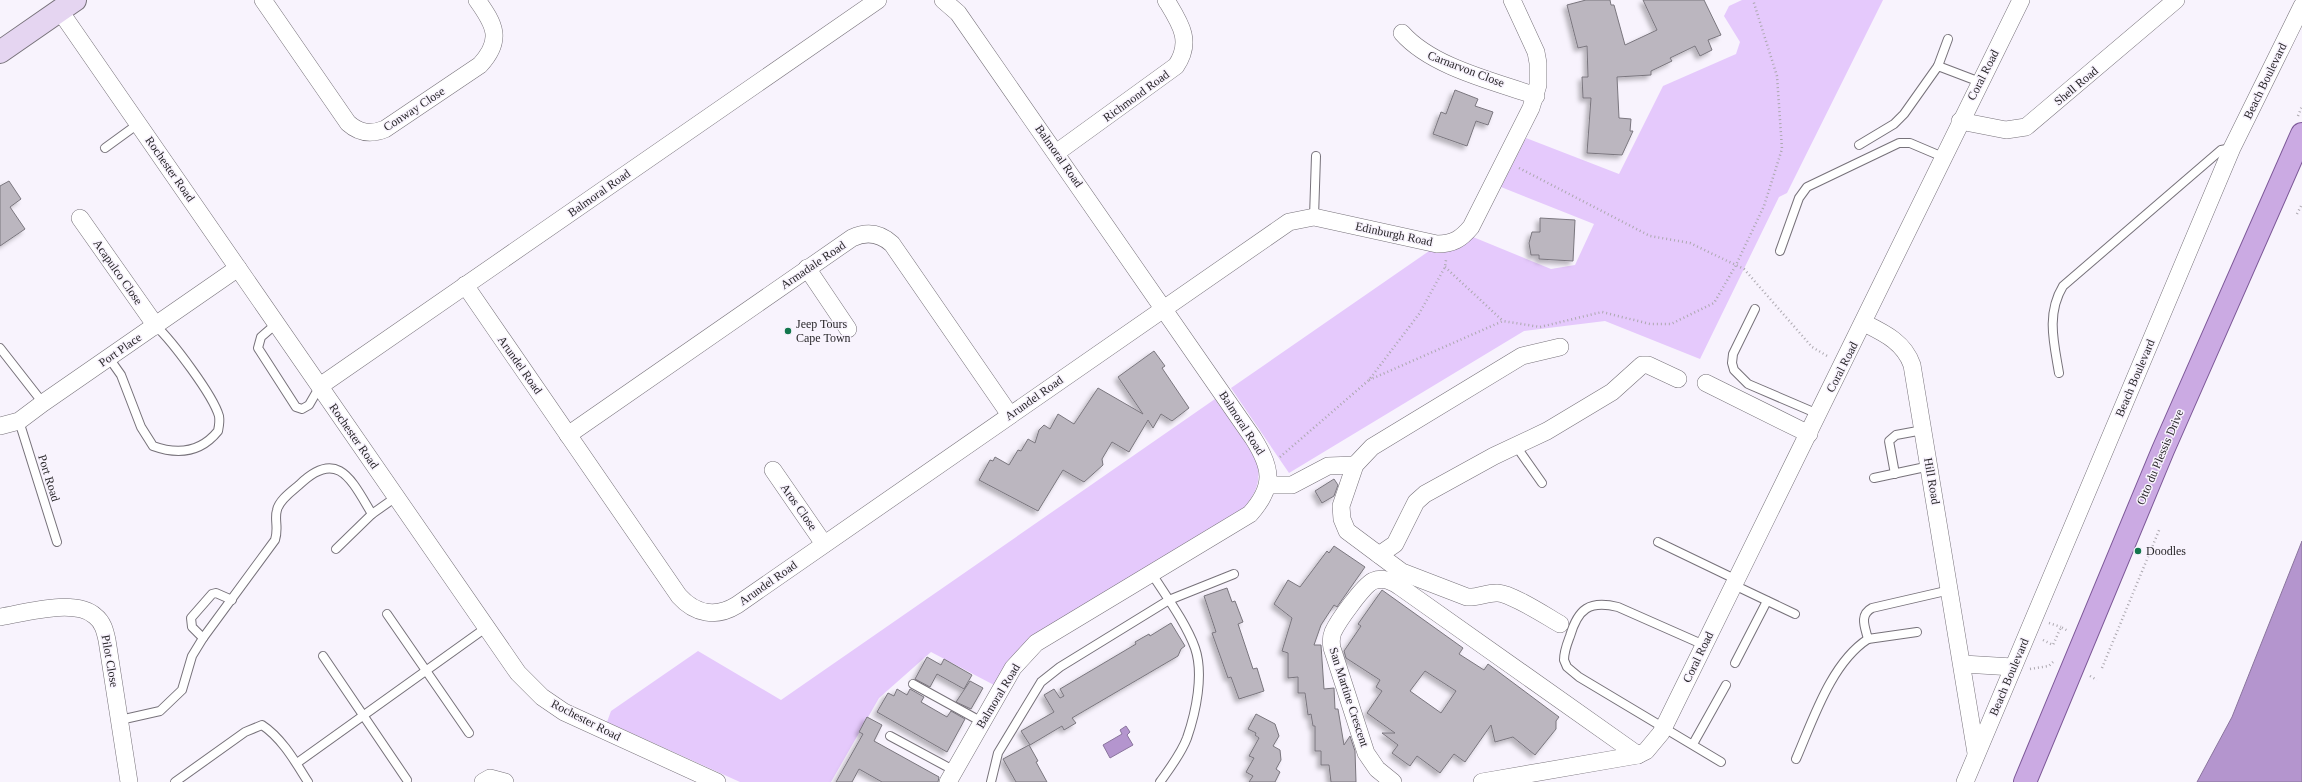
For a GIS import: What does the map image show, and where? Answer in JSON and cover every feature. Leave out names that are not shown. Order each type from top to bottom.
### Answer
[{"type":"main road","name":"Otto du Plessis Drive","points":[[2025,782],[2166,443],[2302,134]]},
{"type":"street","name":"Conway Close","points":[[263,0],[348,123],[354,129],[368,133],[385,129],[480,65],[489,55],[495,35],[493,25],[477,0]]},
{"type":"street","name":"Balmoral Road","points":[[320,386],[878,0]]},
{"type":"street","name":"Balmoral Road","points":[[943,0],[958,13],[1056,153],[1253,438],[1268,467],[1268,485],[1261,502],[1250,514],[1036,643],[1013,668],[952,776]]},
{"type":"street","name":"Richmond Road","points":[[1056,153],[1176,66],[1184,50],[1184,38],[1181,26],[1166,0]]},
{"type":"street","name":"Edinburgh Road","points":[[1163,309],[1289,222],[1314,217],[1437,244],[1449,244],[1464,236],[1471,227],[1536,96],[1539,74],[1536,52],[1512,0]]},
{"type":"street","name":"Coral Road","points":[[1663,730],[1864,323],[1960,122],[2021,0]]},
{"type":"street","name":"Shell Road","points":[[1960,122],[2006,130],[2026,127],[2176,0]]},
{"type":"street","points":[[0,52],[67,5]]},
{"type":"street","name":"Rochester Road","points":[[67,5],[138,124],[518,673],[529,686],[553,705],[717,782]]},
{"type":"street","name":"Beach Boulevard","points":[[1965,782],[2232,148],[2302,6]]},
{"type":"street","name":"Carnarvon Close","points":[[1402,33],[1412,45],[1431,57],[1536,96]]},
{"type":"street","name":"Acapulco Close","points":[[80,218],[156,326]]},
{"type":"street","name":"Armadale Road","points":[[568,435],[807,268],[858,235],[870,234],[886,238],[897,250],[1010,415]]},
{"type":"street","name":"Port Place","points":[[0,426],[19,422],[43,403],[238,268]]},
{"type":"street","points":[[807,268],[848,329]]},
{"type":"street","name":"Arundel Road","points":[[465,285],[679,596],[690,607],[698,611],[714,613],[729,609],[1163,309]]},
{"type":"street","name":"Hill Road","points":[[1864,323],[1895,340],[1908,354],[1912,364],[1951,590],[1976,754]]},
{"type":"street","points":[[1560,347],[1536,351],[1511,362],[1372,447],[1354,465],[1341,506],[1342,519],[1352,536],[1402,572],[1467,597],[1478,597],[1492,593],[1505,594],[1560,624]]},
{"type":"street","points":[[1379,555],[1395,544],[1420,497],[1516,446],[1533,439],[1612,392],[1642,365],[1648,365],[1678,379]]},
{"type":"street","points":[[1706,383],[1809,434]]},
{"type":"street","points":[[1268,485],[1292,486],[1328,466],[1354,465]]},
{"type":"street","name":"Aros Close","points":[[773,470],[824,544]]},
{"type":"street","name":"San Martine Crescent","points":[[1393,782],[1377,769],[1366,753],[1332,648],[1334,632],[1364,588],[1373,582],[1384,580],[1399,586],[1638,755]]},
{"type":"street","name":"Pilot Close","points":[[0,617],[75,606],[95,615],[103,627],[107,640],[129,782]]},
{"type":"street","points":[[1963,664],[2013,667]]},
{"type":"street","points":[[1482,782],[1606,762],[1638,755],[1646,751],[1663,730]]},
{"type":"street","points":[[484,782],[490,778],[505,782]]},
{"type":"lane","points":[[1859,145],[1894,124],[1904,114],[1938,66],[1948,39]]},
{"type":"lane","points":[[1938,66],[1980,82]]},
{"type":"lane","points":[[105,148],[138,124]]},
{"type":"lane","points":[[1780,251],[1799,198],[1807,187],[1899,143],[1910,143],[1943,157]]},
{"type":"lane","points":[[2059,373],[2051,318],[2057,295],[2062,286],[2221,150],[2232,148]]},
{"type":"lane","points":[[1314,217],[1316,156]]},
{"type":"lane","points":[[1755,308],[1732,354],[1734,370],[1748,384],[1818,414]]},
{"type":"lane","points":[[276,324],[261,337],[259,350],[296,407],[302,409],[309,405],[320,386]]},
{"type":"lane","points":[[110,358],[121,375],[141,427],[154,446],[171,450],[190,451],[201,446],[218,432],[219,416],[213,403],[171,340],[156,326]]},
{"type":"lane","points":[[0,348],[43,403]]},
{"type":"lane","name":"Port Road","points":[[19,422],[57,542]]},
{"type":"lane","points":[[1895,474],[1889,441],[1896,435],[1924,430]]},
{"type":"lane","points":[[1516,446],[1542,483]]},
{"type":"lane","points":[[1874,478],[1930,466]]},
{"type":"lane","points":[[120,720],[153,714],[168,705],[182,690],[192,656],[203,638],[275,540],[278,526],[277,509],[280,503],[305,479],[328,467],[338,468],[352,481],[372,514]]},
{"type":"lane","points":[[336,549],[372,514],[396,497]]},
{"type":"lane","points":[[1658,542],[1795,614]]},
{"type":"lane","points":[[1152,574],[1169,600],[1194,647],[1198,674],[1192,719],[1186,738],[1174,763],[1160,782]]},
{"type":"lane","points":[[991,782],[998,753],[1041,682],[1060,667],[1169,600],[1234,574]]},
{"type":"lane","points":[[1868,639],[1864,622],[1868,610],[1951,590]]},
{"type":"lane","points":[[203,638],[194,631],[192,618],[212,594],[216,593],[232,600]]},
{"type":"lane","points":[[1735,663],[1768,601]]},
{"type":"lane","points":[[1704,645],[1618,607],[1607,604],[1595,605],[1586,608],[1579,614],[1573,626],[1564,654],[1564,660],[1567,667],[1586,681],[1663,730],[1693,744],[1722,762]]},
{"type":"lane","points":[[387,614],[469,733]]},
{"type":"lane","points":[[297,764],[487,627]]},
{"type":"lane","points":[[1796,758],[1833,679],[1857,646],[1868,639],[1917,632]]},
{"type":"lane","points":[[323,656],[407,780]]},
{"type":"lane","points":[[913,684],[982,722]]},
{"type":"lane","points":[[1693,744],[1726,685]]},
{"type":"lane","points":[[175,782],[245,732],[262,725],[270,730],[297,764],[308,782]]},
{"type":"lane","points":[[890,736],[952,776]]},
{"type":"path","points":[[1369,380],[1503,321],[1540,327],[1602,312],[1650,324],[1671,324],[1714,303],[1736,265],[1764,206],[1782,149],[1777,76],[1753,0]]},
{"type":"path","points":[[1505,159],[1650,236],[1690,243],[1744,269],[1812,347],[1843,365]]},
{"type":"path","points":[[2298,214],[2302,204]]},
{"type":"path","points":[[1268,467],[1369,380],[1420,314],[1445,267],[1449,244]]},
{"type":"path","points":[[1445,267],[1503,321]]},
{"type":"path","points":[[2102,668],[2160,528]]},
{"type":"path","points":[[2045,627],[2049,616]]},
{"type":"path","points":[[2054,624],[2068,630],[2066,636]]},
{"type":"path","points":[[2042,633],[2040,639],[2053,645],[2061,627]]},
{"type":"path","points":[[2013,667],[2032,669],[2049,666],[2055,660],[2059,662]]},
{"type":"path","points":[[2091,677],[2097,680]]},
{"type":"shaded area","points":[[1742,0],[1883,0],[1787,193],[1779,197],[1700,359],[1605,321],[1524,331],[1289,473],[1231,388],[1432,249],[1449,250],[1459,248],[1473,237],[1551,269],[1575,265],[1594,224],[1501,187],[1526,138],[1619,174],[1663,86],[1736,54],[1740,42],[1724,16],[1729,6]]},
{"type":"shaded area","points":[[1215,399],[1256,458],[1258,466],[1257,485],[1252,497],[1243,509],[1030,638],[1009,660],[994,685],[931,652],[879,698],[831,782],[740,782],[607,722],[611,711],[698,651],[781,700]]},
{"type":"shaded area","points":[[2302,541],[2302,782],[2197,782],[2232,717]]},
{"type":"shaded area","points":[[1126,726],[1130,732],[1127,735],[1133,745],[1110,758],[1103,745],[1122,734],[1120,730]]},
{"type":"building","points":[[1586,0],[1610,0],[1611,5],[1614,5],[1625,45],[1657,30],[1643,0],[1704,0],[1721,35],[1708,40],[1712,50],[1700,56],[1695,46],[1670,58],[1672,61],[1651,71],[1651,75],[1617,77],[1619,118],[1631,119],[1630,131],[1633,131],[1622,155],[1587,153],[1591,98],[1583,98],[1582,77],[1588,77],[1587,46],[1578,48],[1567,5]]},
{"type":"building","points":[[1455,90],[1478,99],[1475,106],[1493,112],[1488,125],[1476,121],[1467,146],[1433,134],[1441,112],[1446,114]]},
{"type":"building","points":[[9,181],[21,199],[10,207],[25,229],[0,246],[0,186]]},
{"type":"building","points":[[1540,218],[1575,220],[1573,261],[1539,259],[1539,255],[1531,255],[1529,243],[1532,232],[1540,232]]},
{"type":"building","points":[[1154,351],[1165,366],[1162,368],[1189,408],[1172,421],[1161,414],[1153,428],[1148,420],[1129,452],[1112,442],[1102,459],[1103,465],[1084,482],[1063,470],[1038,511],[979,480],[990,460],[993,461],[995,457],[1009,465],[1018,450],[1021,451],[1028,439],[1035,443],[1039,430],[1044,425],[1050,429],[1058,414],[1074,424],[1098,388],[1143,414],[1118,377]]},
{"type":"building","points":[[1334,479],[1338,485],[1334,496],[1322,503],[1315,491]]},
{"type":"building","points":[[1334,546],[1365,567],[1337,607],[1334,605],[1321,625],[1314,645],[1321,645],[1324,689],[1334,688],[1335,709],[1338,709],[1344,745],[1350,736],[1355,751],[1356,782],[1331,782],[1329,765],[1321,765],[1321,751],[1315,751],[1315,726],[1313,726],[1311,714],[1308,715],[1305,693],[1298,693],[1298,677],[1288,678],[1288,653],[1282,651],[1292,618],[1274,604],[1288,580],[1300,587],[1327,551],[1329,553]]},
{"type":"building","points":[[1227,588],[1232,602],[1235,601],[1243,622],[1238,624],[1253,669],[1257,668],[1264,691],[1239,699],[1231,677],[1228,678],[1212,633],[1216,632],[1204,596]]},
{"type":"building","points":[[1382,590],[1463,648],[1459,654],[1484,670],[1488,664],[1559,717],[1556,721],[1556,729],[1535,755],[1513,737],[1495,742],[1491,725],[1465,762],[1454,754],[1440,773],[1417,756],[1410,766],[1392,753],[1398,745],[1382,733],[1395,733],[1367,713],[1382,691],[1376,687],[1380,680],[1346,658],[1344,651],[1361,626],[1358,624]],"holes":[[[1425,671],[1456,691],[1441,713],[1410,691]]]},
{"type":"building","points":[[1171,623],[1185,646],[1181,649],[1178,656],[1072,718],[1076,723],[1064,730],[1062,726],[1030,745],[1021,731],[1054,712],[1044,695],[1054,689],[1060,698],[1064,696],[1060,689],[1136,644],[1135,642],[1149,634],[1150,636]]},
{"type":"building","points":[[927,657],[941,665],[944,659],[972,675],[964,689],[937,674],[930,687],[915,679]]},
{"type":"building","points":[[970,681],[983,688],[971,709],[956,702]]},
{"type":"building","points":[[897,689],[907,695],[910,689],[924,697],[921,702],[947,717],[951,711],[965,719],[947,752],[877,712],[888,693],[894,696]]},
{"type":"building","points":[[1256,714],[1275,724],[1279,736],[1273,746],[1280,750],[1281,760],[1276,769],[1280,772],[1275,782],[1249,782],[1253,776],[1246,772],[1254,758],[1249,756],[1259,738],[1255,735],[1256,733],[1248,729]]},
{"type":"building","points":[[867,717],[882,725],[874,741],[939,777],[938,782],[882,782],[859,769],[852,782],[836,782],[863,734],[859,732]]},
{"type":"building","points":[[1029,745],[1047,782],[1016,782],[1003,759]]},
{"type":"place","name":"Jeep Tours Cape Town","points":[[788,331]]},
{"type":"place","name":"Doodles","points":[[2138,551]]}]
